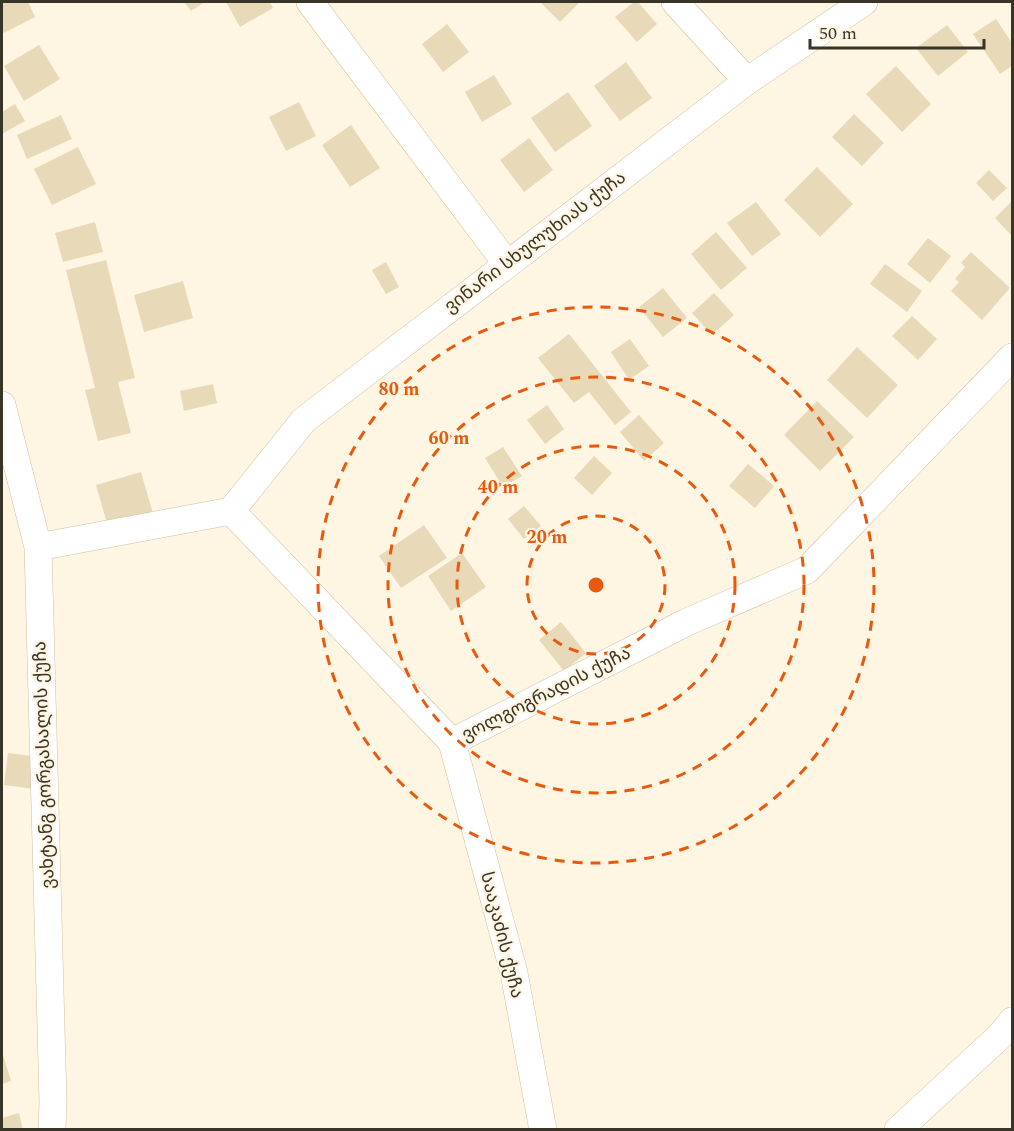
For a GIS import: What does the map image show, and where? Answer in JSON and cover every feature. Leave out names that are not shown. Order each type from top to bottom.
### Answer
[{"type":"street","points":[[310,2],[507,264]]},
{"type":"street","points":[[675,2],[747,81]]},
{"type":"street","name":"ვინარი სხულუხიას ქუჩა","points":[[231,511],[304,420],[747,81],[864,2]]},
{"type":"street","name":"ვოლგოგრადის ქუჩა","points":[[231,511],[452,742],[687,622],[807,570],[1012,357]]},
{"type":"street","name":"ვახტანგ გორგასალის ქუჩა","points":[[2,405],[38,547],[52,1130]]},
{"type":"street","points":[[38,547],[231,511]]},
{"type":"street","name":"სააკაძის ქუჩა","points":[[452,742],[514,973],[543,1130]]},
{"type":"street","points":[[898,1130],[1000,1036],[1012,1021]]},
{"type":"building","points":[[2,2],[28,2],[35,17],[4,33]]},
{"type":"building","points":[[184,2],[205,2],[191,11]]},
{"type":"building","points":[[226,2],[270,2],[273,8],[240,27]]},
{"type":"building","points":[[540,2],[580,2],[560,22]]},
{"type":"building","points":[[634,2],[638,2],[657,24],[637,42],[615,17]]},
{"type":"building","points":[[996,19],[1012,43],[1012,66],[1000,74],[973,34]]},
{"type":"building","points":[[447,24],[469,52],[443,72],[422,44]]},
{"type":"building","points":[[947,25],[968,52],[938,76],[916,48]]},
{"type":"building","points":[[39,45],[60,79],[24,101],[4,66]]},
{"type":"building","points":[[626,62],[652,98],[620,121],[594,86]]},
{"type":"building","points":[[896,66],[931,104],[902,132],[866,94]]},
{"type":"building","points":[[494,75],[512,104],[482,122],[465,92]]},
{"type":"building","points":[[568,92],[592,126],[555,152],[531,118]]},
{"type":"building","points":[[299,102],[316,136],[286,151],[269,117]]},
{"type":"building","points":[[15,104],[25,121],[2,134],[2,112]]},
{"type":"building","points":[[854,114],[884,143],[862,166],[832,137]]},
{"type":"building","points":[[61,115],[72,139],[27,159],[17,135]]},
{"type":"building","points":[[351,125],[380,168],[350,187],[322,145]]},
{"type":"building","points":[[529,138],[553,170],[524,192],[500,160]]},
{"type":"building","points":[[78,147],[96,184],[52,205],[34,169]]},
{"type":"building","points":[[817,167],[853,204],[820,237],[784,200]]},
{"type":"building","points":[[989,170],[1007,188],[993,201],[976,183]]},
{"type":"building","points":[[1012,201],[1012,236],[995,218]]},
{"type":"building","points":[[756,202],[781,234],[752,256],[727,223]]},
{"type":"building","points":[[95,222],[103,252],[63,262],[55,233]]},
{"type":"building","points":[[716,232],[747,268],[721,290],[691,254]]},
{"type":"building","points":[[928,238],[951,256],[930,283],[907,264]]},
{"type":"building","points":[[971,252],[1010,288],[982,320],[951,291],[959,282],[955,279],[965,267],[961,263]]},
{"type":"building","points":[[106,260],[135,378],[118,382],[131,433],[98,441],[85,390],[95,388],[66,270]]},
{"type":"building","points":[[386,262],[399,287],[386,294],[372,270]]},
{"type":"building","points":[[885,264],[922,291],[907,312],[870,284]]},
{"type":"building","points":[[183,281],[193,318],[144,332],[134,295]]},
{"type":"building","points":[[663,288],[687,318],[663,337],[639,307]]},
{"type":"building","points":[[714,293],[734,315],[712,335],[692,313]]},
{"type":"building","points":[[912,316],[937,339],[918,360],[892,336]]},
{"type":"building","points":[[569,334],[631,412],[615,425],[589,392],[574,403],[538,358]]},
{"type":"building","points":[[630,339],[649,366],[629,380],[611,352]]},
{"type":"building","points":[[857,347],[898,385],[867,418],[827,380]]},
{"type":"building","points":[[213,384],[217,403],[184,411],[180,391]]},
{"type":"building","points":[[817,401],[854,437],[820,471],[784,435]]},
{"type":"building","points":[[547,405],[564,429],[545,444],[527,420]]},
{"type":"building","points":[[639,415],[664,443],[644,461],[620,432]]},
{"type":"building","points":[[503,447],[522,476],[503,487],[485,458]]},
{"type":"building","points":[[594,456],[612,473],[592,495],[574,478]]},
{"type":"building","points":[[748,464],[774,486],[755,508],[729,486]]},
{"type":"building","points":[[141,472],[154,517],[109,530],[96,485]]},
{"type":"building","points":[[524,506],[541,526],[524,539],[508,519]]},
{"type":"building","points":[[424,525],[447,558],[401,588],[379,556]]},
{"type":"building","points":[[462,553],[486,587],[451,611],[428,576]]},
{"type":"building","points":[[561,622],[586,653],[564,671],[539,640]]},
{"type":"building","points":[[8,753],[39,757],[34,789],[4,785]]},
{"type":"building","points":[[2,1051],[11,1081],[2,1084]]},
{"type":"building","points":[[19,1113],[23,1130],[2,1130],[2,1118]]}]
